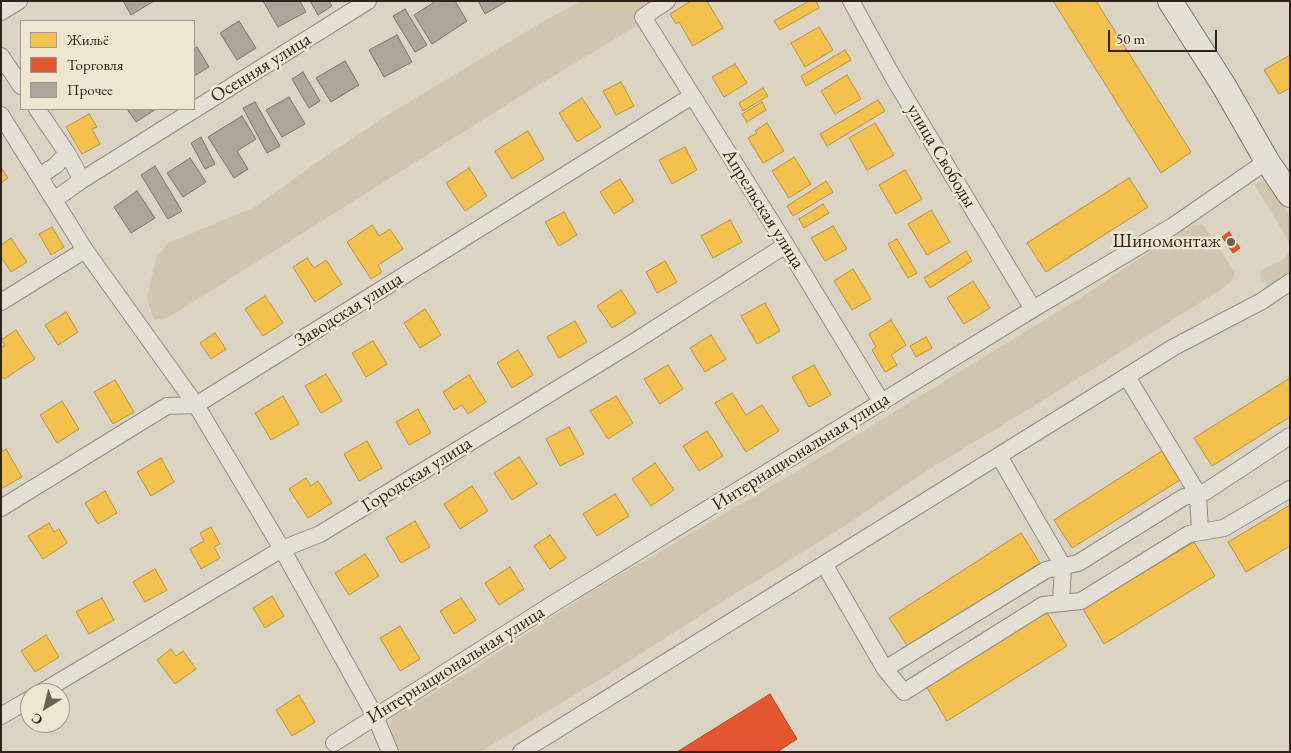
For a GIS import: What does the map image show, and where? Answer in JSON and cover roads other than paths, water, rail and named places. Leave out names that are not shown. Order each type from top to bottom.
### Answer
[{"type":"main road","points":[[1170,1],[1224,86],[1267,161],[1290,194]]},
{"type":"street","points":[[1,12],[19,1]]},
{"type":"street","name":"Осенняя улица","points":[[195,109],[368,1]]},
{"type":"street","name":"Апрельская улица","points":[[667,1],[642,17],[786,245],[882,403]]},
{"type":"street","name":"улица Свободы","points":[[850,1],[893,77],[1034,309]]},
{"type":"street","points":[[1,56],[20,84]]},
{"type":"street","name":"Заводская улица","points":[[1,508],[167,406],[196,405],[692,96]]},
{"type":"street","points":[[38,110],[67,153],[82,180]]},
{"type":"street","name":"Осенняя улица","points":[[54,200],[82,180],[194,110]]},
{"type":"street","points":[[1,115],[86,250],[196,405],[282,549],[375,716],[390,752]]},
{"type":"street","points":[[40,176],[56,165],[67,153]]},
{"type":"street","name":"Интернациональная улица","points":[[334,742],[1034,309],[1173,226],[1267,161]]},
{"type":"street","name":"Городская улица","points":[[57,683],[282,549],[320,534],[626,347],[786,245]]},
{"type":"street","points":[[1,302],[86,250]]},
{"type":"street","points":[[521,752],[1174,348],[1262,301],[1290,282]]},
{"type":"street","points":[[1127,377],[1198,494],[1200,532]]},
{"type":"street","points":[[885,668],[1046,570],[1078,562],[1184,497],[1205,492],[1290,436]]},
{"type":"street","points":[[999,456],[1063,566],[1061,603]]},
{"type":"street","points":[[824,564],[885,668],[904,692],[1043,605],[1081,601],[1189,534],[1224,528],[1290,489]]},
{"type":"street","points":[[1,716],[20,705]]},
{"type":"place","name":"Шиномонтаж","points":[[1231,242]]}]
